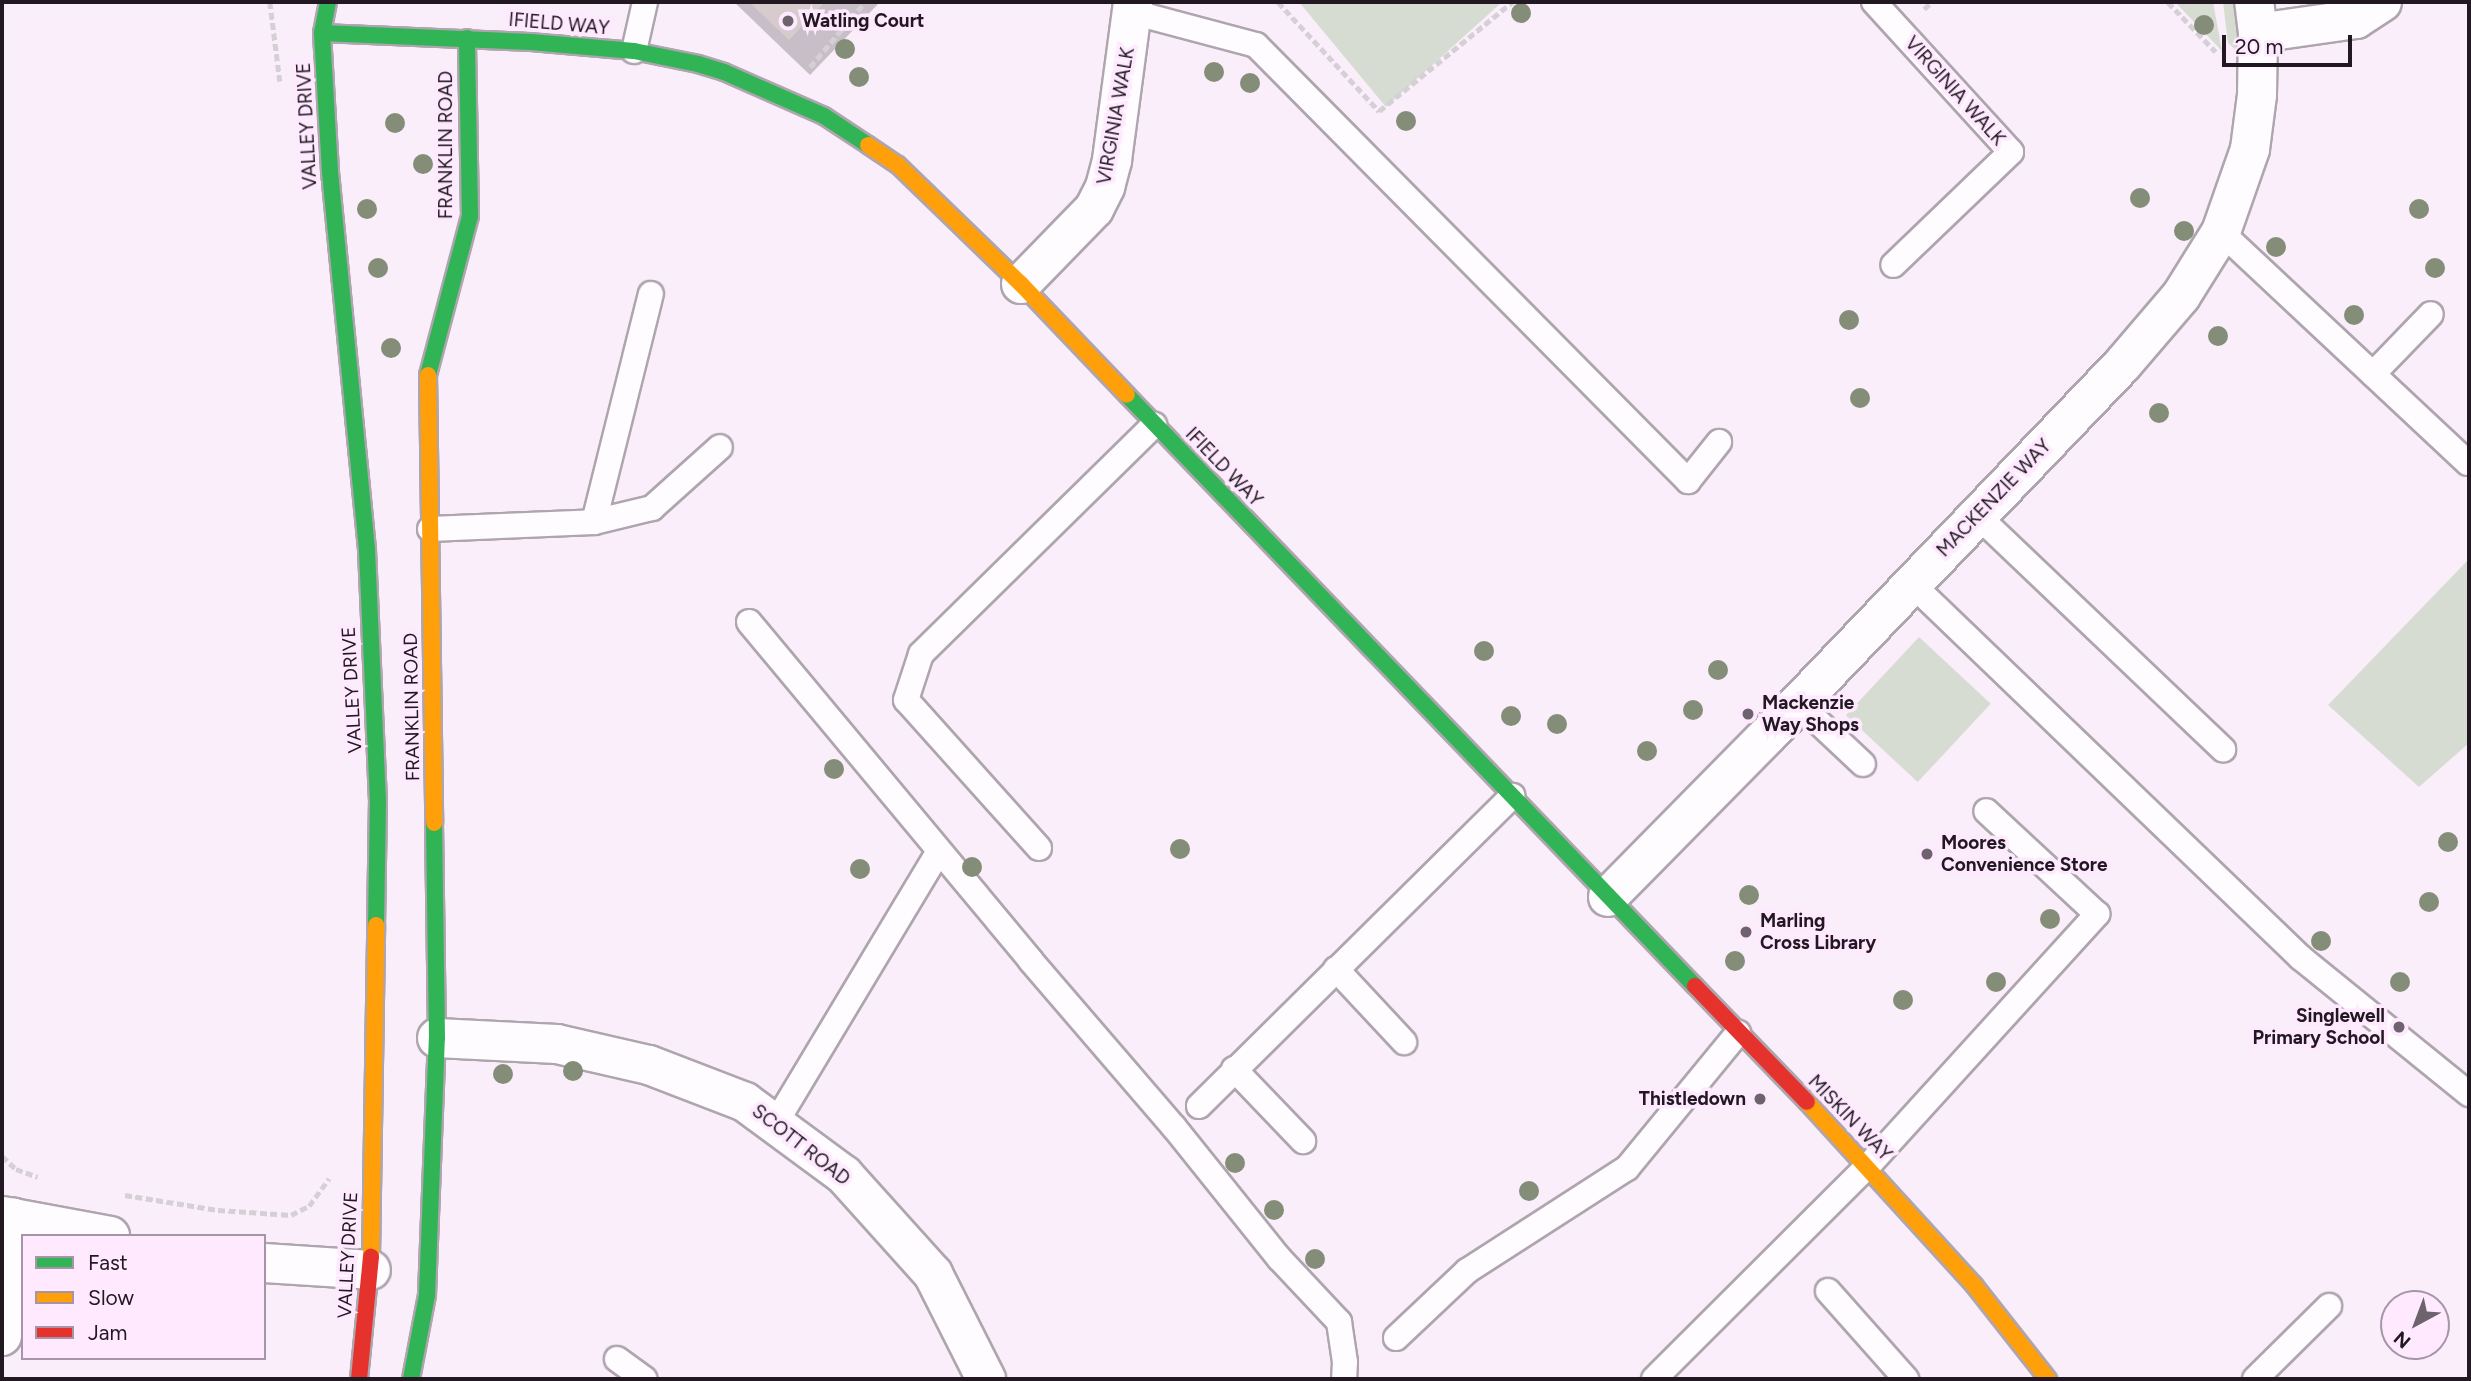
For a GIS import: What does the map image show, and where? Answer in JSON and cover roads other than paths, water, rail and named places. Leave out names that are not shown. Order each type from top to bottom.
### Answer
[{"type":"street","name":"VALLEY DRIVE","points":[[328,2],[322,33],[330,172],[367,550],[379,800],[371,1270],[359,1379]]},
{"type":"street","name":"MACKENZIE WAY","points":[[1608,897],[1978,515],[2151,332],[2187,288],[2221,232],[2250,149],[2257,95],[2256,17],[2356,19],[2382,2]]},
{"type":"street","name":"VIRGINIA WALK","points":[[1021,284],[1089,214],[1105,187],[1112,160],[1132,7]]},
{"type":"street","name":"IFIELD WAY","points":[[322,33],[467,38],[634,51],[711,68],[785,97],[824,116],[898,165],[1021,284],[1608,897]]},
{"type":"street","name":"FRANKLIN ROAD","points":[[411,1379],[427,1295],[438,1038],[428,370],[470,216],[467,38]]},
{"type":"street","name":"MISKIN WAY","points":[[1608,897],[1868,1166],[1974,1284],[2048,1379]]},
{"type":"street","name":"SCOTT ROAD","points":[[438,1038],[557,1044],[649,1065],[745,1102],[844,1175],[933,1275],[986,1379]]},
{"type":"street","points":[[2,1336],[7,1217],[99,1234]]},
{"type":"street","points":[[266,1263],[371,1270]]},
{"type":"lane","points":[[634,51],[645,2]]},
{"type":"lane","name":"VIRGINIA WALK","points":[[1874,2],[2011,152],[1894,265]]},
{"type":"lane","points":[[1132,7],[1256,45],[1688,481],[1719,442]]},
{"type":"lane","points":[[2221,232],[2468,463]]},
{"type":"lane","points":[[594,522],[651,294]]},
{"type":"lane","points":[[2373,374],[2431,314]]},
{"type":"lane","points":[[1039,848],[906,700],[921,654],[1154,425]]},
{"type":"lane","points":[[430,528],[594,522],[652,508],[720,447]]},
{"type":"lane","points":[[1978,515],[2223,748]]},
{"type":"lane","points":[[1912,584],[2301,958],[2469,1094]]},
{"type":"lane","points":[[749,622],[1174,1127],[1279,1258],[1339,1322],[1345,1362],[1344,1379]]},
{"type":"lane","points":[[1798,703],[1863,764]]},
{"type":"lane","points":[[1199,1106],[1513,796]]},
{"type":"lane","points":[[1654,1379],[1868,1166],[2097,914],[1986,811]]},
{"type":"lane","points":[[775,1124],[939,851]]},
{"type":"lane","points":[[1335,969],[1404,1042]]},
{"type":"lane","points":[[1396,1338],[1467,1271],[1627,1168],[1738,1032]]},
{"type":"lane","points":[[1234,1069],[1303,1141]]},
{"type":"lane","points":[[1828,1291],[1906,1379]]},
{"type":"lane","points":[[2255,1379],[2329,1306]]},
{"type":"lane","points":[[617,1359],[645,1379]]},
{"type":"place","name":"Watling Court","points":[[788,21]]},
{"type":"place","name":"Mackenzie Way Shops","points":[[1748,714]]},
{"type":"place","name":"Moores Convenience Store","points":[[1927,854]]},
{"type":"place","name":"Marling Cross Library","points":[[1746,932]]},
{"type":"place","name":"Singlewell Primary School","points":[[2399,1027]]},
{"type":"place","name":"Thistledown","points":[[1760,1099]]}]
